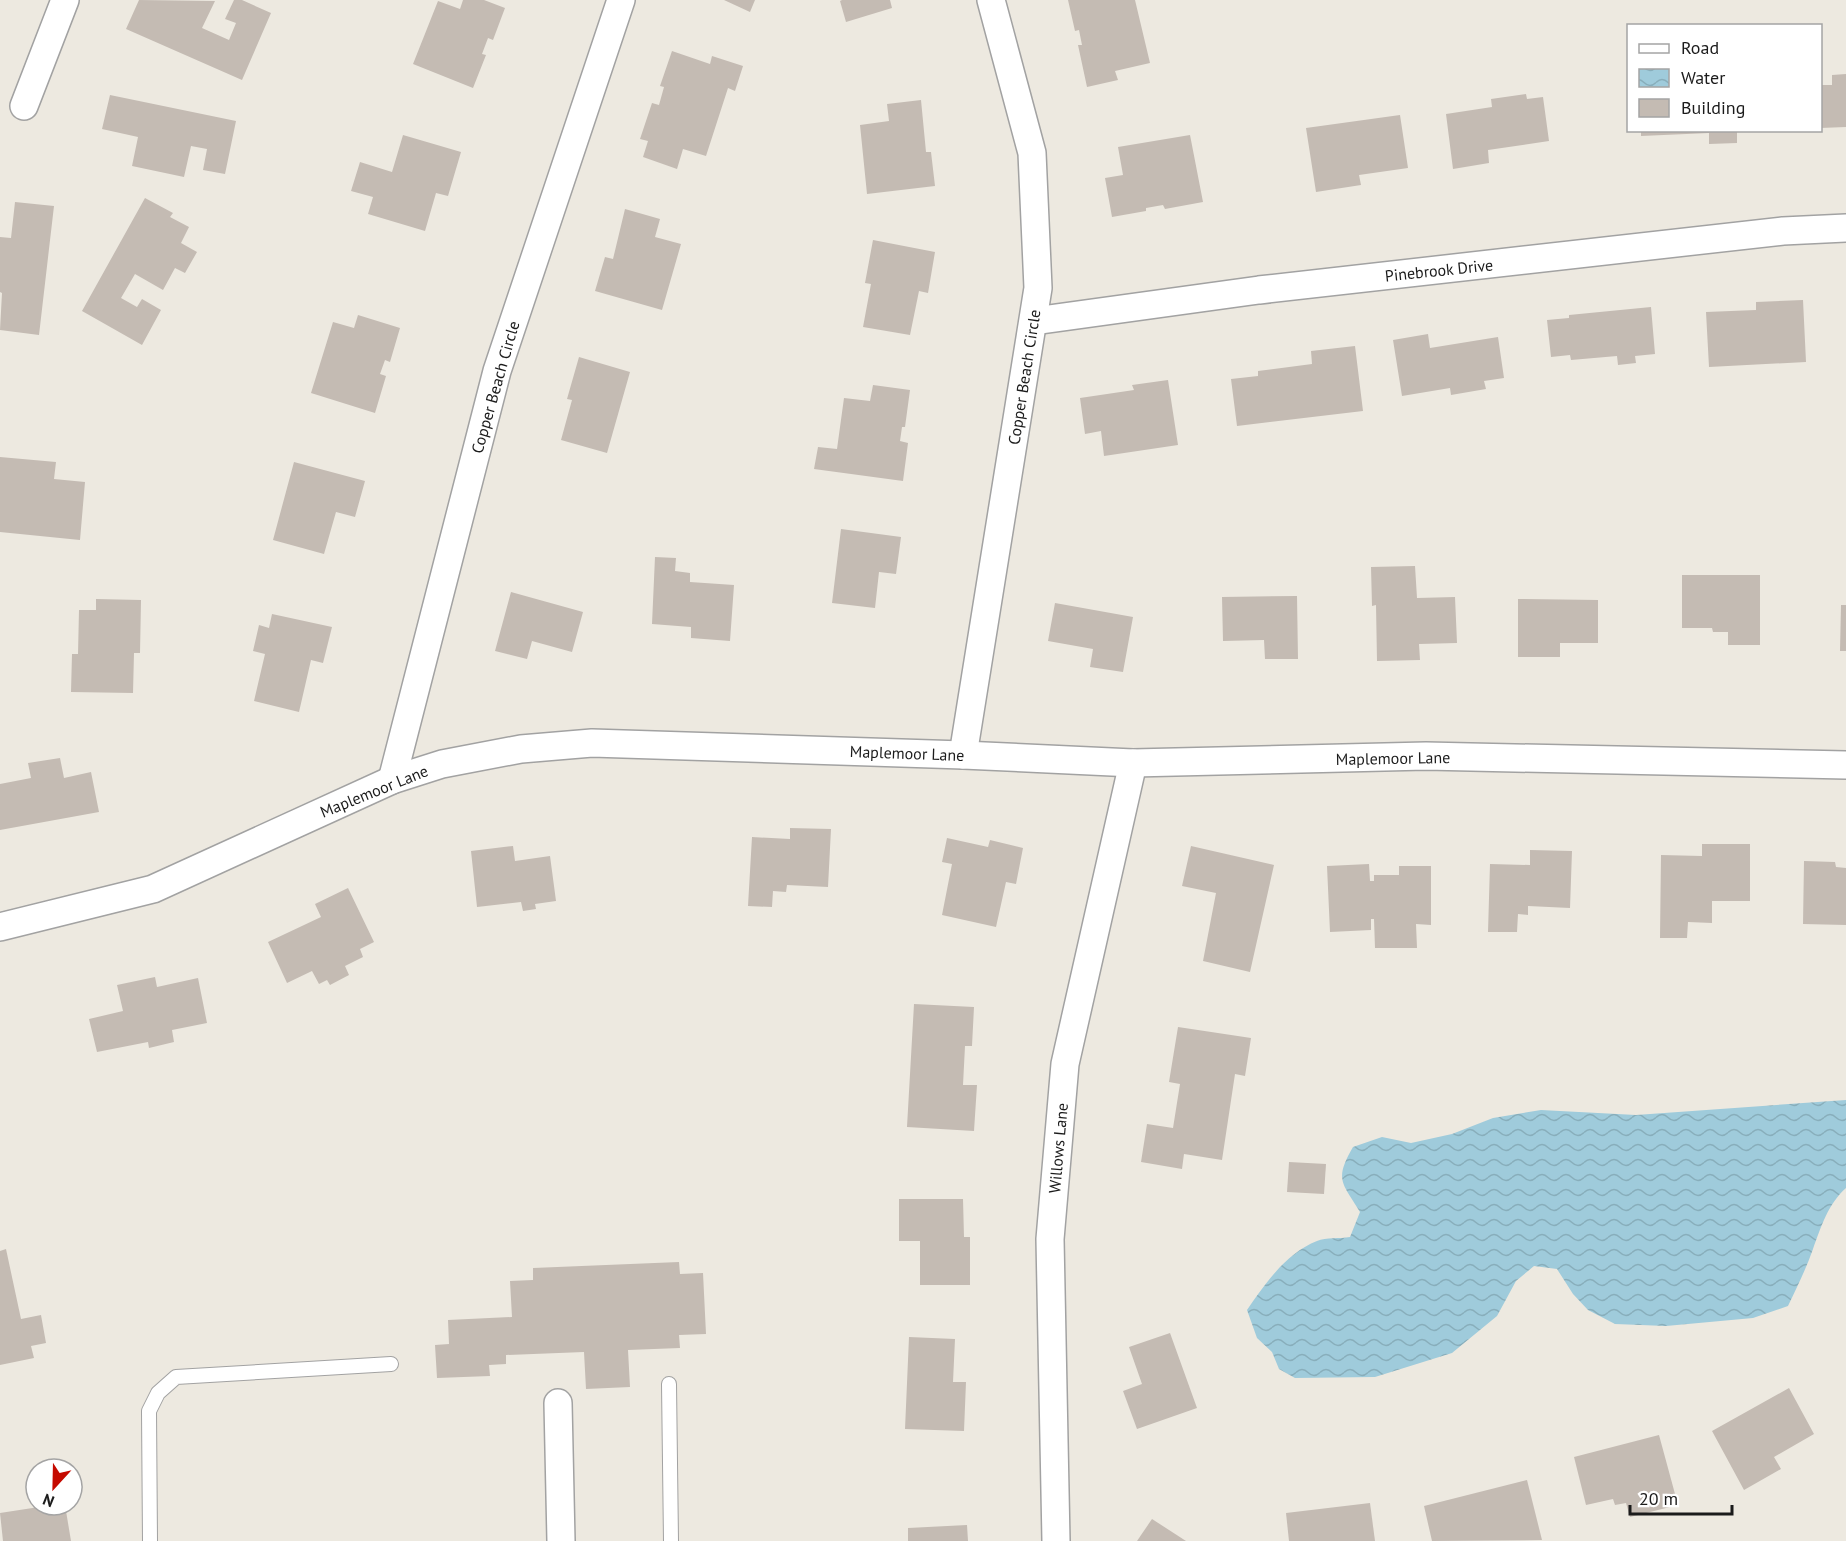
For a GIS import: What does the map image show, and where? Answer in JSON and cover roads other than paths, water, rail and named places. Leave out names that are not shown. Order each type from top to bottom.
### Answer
[{"type":"street","points":[[24,106],[65,0]]},
{"type":"street","name":"Copper Beach Circle","points":[[392,780],[497,371],[621,0]]},
{"type":"street","name":"Copper Beach Circle","points":[[963,755],[1038,288],[1032,153],[991,0]]},
{"type":"street","name":"Pinebrook Drive","points":[[1034,321],[1259,290],[1784,231],[1846,228]]},
{"type":"street","name":"Maplemoor Lane","points":[[0,927],[153,889],[392,780],[442,764],[522,748],[592,742],[1133,763],[1426,756],[1846,765]]},
{"type":"street","name":"Willows Lane","points":[[1056,1541],[1050,1239],[1065,1064],[1133,763]]},
{"type":"street","points":[[558,1403],[561,1541]]},
{"type":"lane","points":[[150,1541],[149,1411],[158,1393],[176,1377],[391,1364]]},
{"type":"lane","points":[[669,1384],[671,1541]]},
{"type":"water","points":[[1846,1100],[1846,1188],[1834,1201],[1826,1216],[1788,1306],[1753,1318],[1666,1326],[1615,1324],[1588,1310],[1573,1294],[1557,1269],[1534,1266],[1516,1281],[1497,1316],[1452,1353],[1375,1377],[1295,1378],[1279,1369],[1272,1352],[1257,1338],[1247,1310],[1277,1270],[1296,1253],[1317,1241],[1350,1237],[1360,1212],[1345,1187],[1342,1174],[1353,1147],[1382,1137],[1411,1143],[1452,1134],[1493,1118],[1541,1110],[1636,1115]]}]
